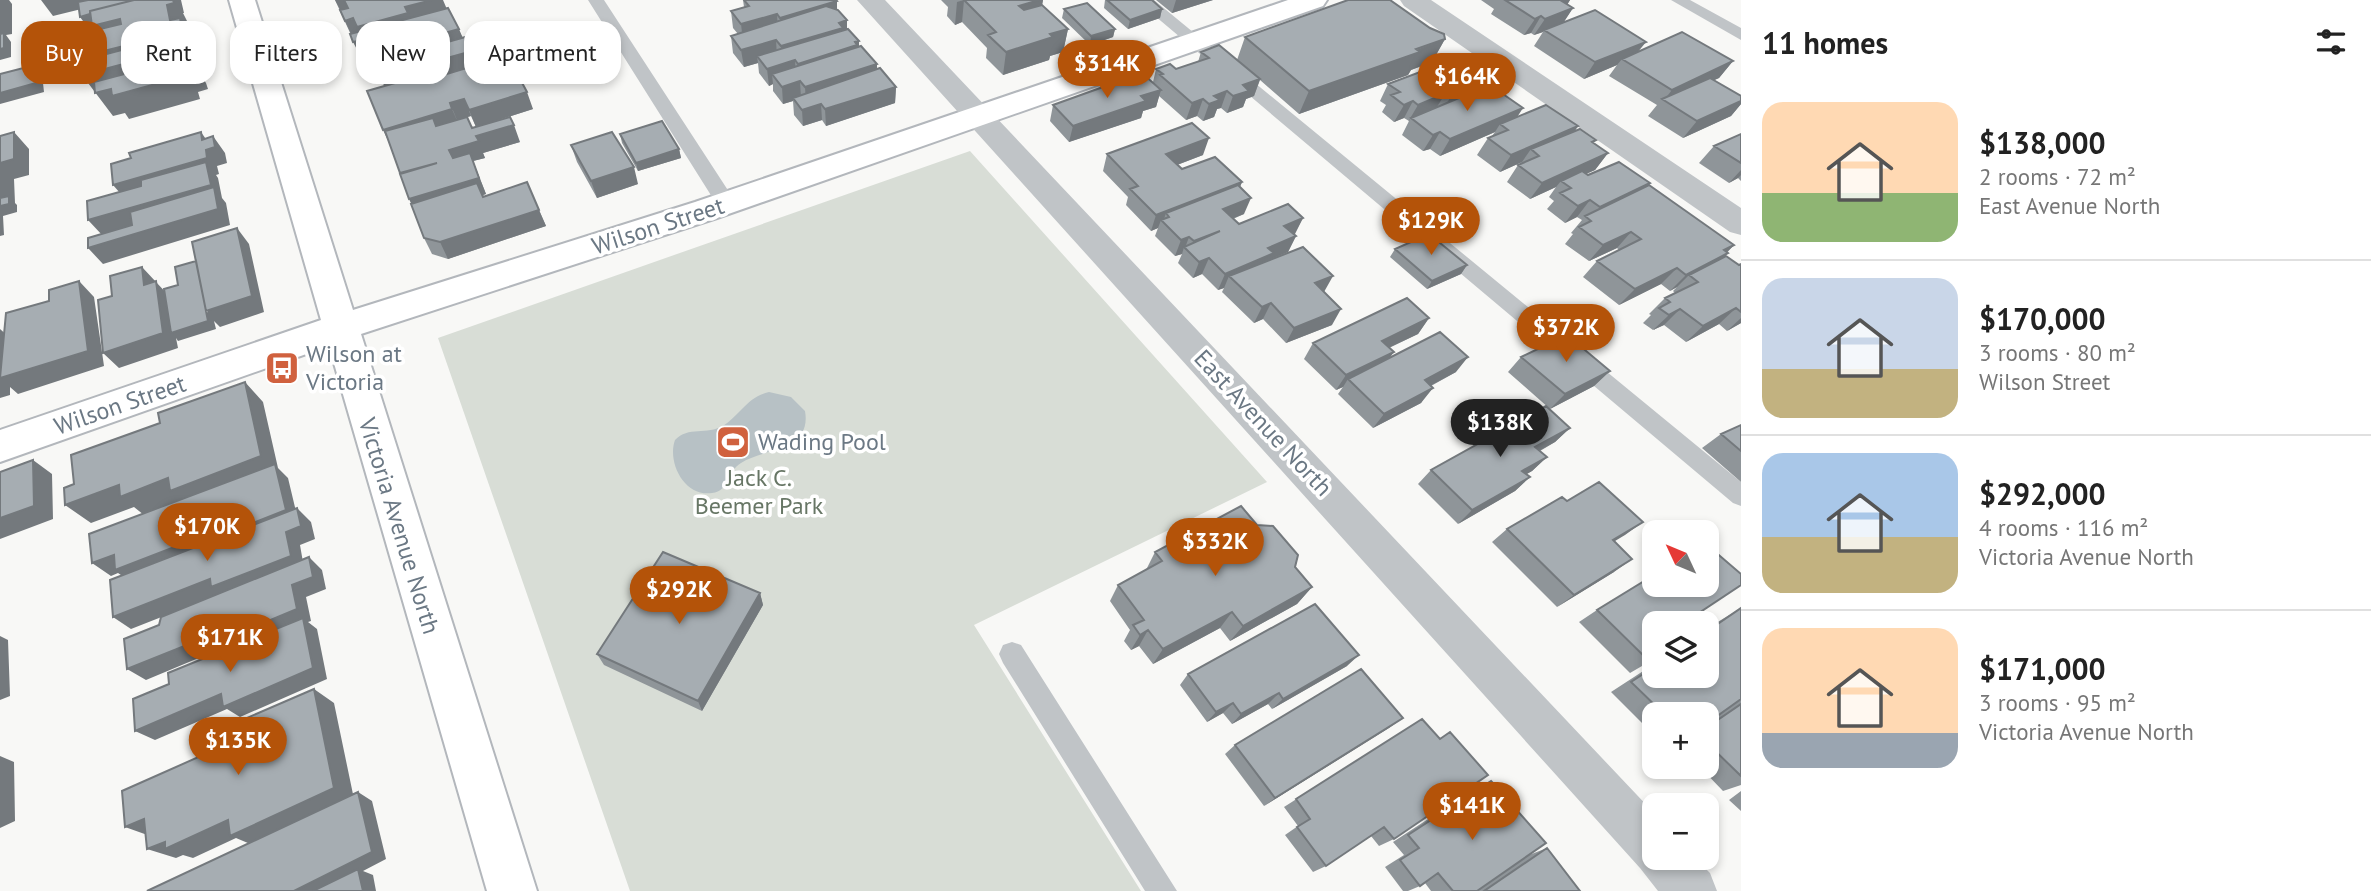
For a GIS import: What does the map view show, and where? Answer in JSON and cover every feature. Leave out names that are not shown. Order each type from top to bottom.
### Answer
[{"type":"main road","name":"Victoria Avenue North","points":[[242,0],[339,328],[512,891]]},
{"type":"main road","name":"Wilson Street","points":[[0,446],[339,328],[726,203],[1314,0]]},
{"type":"street","name":"East Avenue North","points":[[870,0],[1288,449],[1642,836]]},
{"type":"street","points":[[1413,0],[1741,224]]},
{"type":"street","points":[[1672,870],[1692,891]]},
{"type":"lane","points":[[596,0],[726,203]]},
{"type":"lane","points":[[1144,0],[1741,496]]},
{"type":"lane","points":[[1679,0],[1741,35]]},
{"type":"lane","points":[[1012,654],[1162,891]]},
{"type":"green space","name":"Jack C. Beemer Park","points":[[970,151],[1267,482],[974,625],[1141,891],[630,891],[438,338]]},
{"type":"shaded area","name":"Wading Pool","points":[[769,392],[791,397],[805,411],[805,424],[801,434],[785,446],[741,463],[722,489],[712,493],[693,490],[680,476],[676,467],[673,458],[675,440],[686,433],[723,426],[749,402]]},
{"type":"building","points":[[134,0],[90,11],[90,14],[80,17],[78,2]]},
{"type":"building","points":[[134,0],[173,0],[174,3],[167,5],[170,20],[180,18],[181,21],[121,21],[121,24],[120,19],[107,22],[91,21],[90,11]]},
{"type":"building","points":[[344,0],[432,0],[405,7],[408,13],[379,21],[356,21],[356,25],[353,18],[345,21],[340,10],[348,8]]},
{"type":"building","points":[[744,0],[837,1],[780,18],[777,14],[741,24],[731,11],[749,6]]},
{"type":"building","points":[[964,0],[1039,0],[1019,6],[1024,10],[1042,5],[1068,29],[1050,34],[1053,37],[1006,52],[988,35],[996,32]]},
{"type":"building","points":[[1107,0],[1152,0],[1162,9],[1130,20]]},
{"type":"building","points":[[1348,0],[1390,0],[1430,28],[1444,34],[1445,39],[1416,49],[1420,52],[1309,91],[1245,37]]},
{"type":"building","points":[[1505,0],[1560,0],[1573,8],[1545,19],[1541,16],[1535,19]]},
{"type":"building","points":[[1087,3],[1115,29],[1091,36],[1064,9]]},
{"type":"building","points":[[826,6],[838,10],[847,20],[839,23],[843,28],[781,46],[776,40],[741,50],[731,36]]},
{"type":"building","points":[[448,8],[459,29],[450,32],[450,21],[399,21]]},
{"type":"building","points":[[1595,10],[1646,42],[1595,62],[1544,30]]},
{"type":"building","points":[[121,24],[121,47],[107,50],[107,27]]},
{"type":"building","points":[[848,29],[859,41],[855,42],[857,45],[798,64],[795,60],[767,69],[757,56]]},
{"type":"building","points":[[356,32],[356,41],[353,42],[350,34]]},
{"type":"building","points":[[1682,32],[1733,61],[1672,90],[1622,59]]},
{"type":"building","points":[[4,33],[4,48],[0,49],[0,34]]},
{"type":"building","points":[[464,37],[464,53],[450,57],[450,41]]},
{"type":"building","points":[[1219,45],[1260,79],[1243,85],[1249,91],[1233,96],[1227,91],[1214,96],[1220,100],[1209,104],[1203,99],[1192,103],[1156,69],[1170,64],[1176,69],[1209,58],[1201,52]]},
{"type":"building","points":[[861,46],[877,64],[805,87],[800,81],[782,87],[772,74]]},
{"type":"building","points":[[121,50],[121,65],[107,68],[107,54]]},
{"type":"building","points":[[1460,57],[1472,64],[1476,63],[1490,73],[1486,74],[1490,76],[1455,90],[1450,86],[1445,88],[1445,93],[1434,95],[1437,97],[1418,105],[1413,101],[1404,105],[1391,95],[1400,92],[1388,84]]},
{"type":"building","points":[[880,68],[896,87],[825,109],[821,104],[802,110],[793,98]]},
{"type":"building","points":[[21,69],[21,84],[32,84],[0,93],[0,74]]},
{"type":"building","points":[[464,69],[464,84],[523,84],[527,92],[469,110],[464,99],[450,103],[452,109],[383,130],[367,91],[392,84],[450,84],[450,73]]},
{"type":"building","points":[[1142,73],[1161,90],[1141,96],[1146,101],[1073,126],[1053,105]]},
{"type":"building","points":[[121,75],[121,84],[156,84],[112,96],[111,89],[95,93],[94,84],[107,84],[107,79]]},
{"type":"building","points":[[1710,78],[1741,96],[1741,101],[1697,121],[1662,99]]},
{"type":"building","points":[[1490,85],[1523,108],[1450,139],[1440,132],[1433,135],[1411,118]]},
{"type":"building","points":[[1546,105],[1578,126],[1511,155],[1488,138],[1508,130],[1500,124]]},
{"type":"building","points":[[467,117],[472,128],[510,117],[514,125],[476,136],[479,141],[449,150],[453,158],[470,153],[479,178],[409,199],[400,174],[437,163],[400,173],[385,131],[433,118],[436,126]]},
{"type":"building","points":[[662,121],[679,149],[636,163],[620,134]]},
{"type":"building","points":[[1192,123],[1209,138],[1166,154],[1182,169],[1215,157],[1242,182],[1156,215],[1130,189],[1138,186],[1107,154]]},
{"type":"building","points":[[1580,129],[1608,153],[1542,183],[1518,165],[1539,156],[1531,149]]},
{"type":"building","points":[[14,132],[14,159],[0,163],[0,136]]},
{"type":"building","points":[[201,132],[202,140],[213,136],[215,147],[206,150],[207,158],[113,185],[111,164],[131,158],[129,153]]},
{"type":"building","points":[[612,132],[634,167],[591,181],[571,145]]},
{"type":"building","points":[[1741,134],[1741,163],[1714,146]]},
{"type":"building","points":[[206,162],[211,185],[88,220],[87,201],[141,186],[141,180]]},
{"type":"building","points":[[1619,162],[1650,183],[1600,207],[1590,200],[1578,206],[1560,193],[1571,188],[1561,181],[1582,171],[1588,175]]},
{"type":"building","points":[[527,182],[539,210],[440,242],[424,238],[411,204],[477,183],[483,197]]},
{"type":"building","points":[[1238,185],[1251,198],[1223,209],[1239,224],[1288,204],[1303,218],[1284,226],[1296,236],[1268,248],[1274,253],[1225,274],[1209,258],[1199,262],[1184,247],[1220,231],[1194,241],[1189,237],[1181,240],[1161,220],[1169,217],[1166,213]]},
{"type":"building","points":[[1649,185],[1734,245],[1724,250],[1728,253],[1686,275],[1677,268],[1635,289],[1597,261],[1641,239],[1631,232],[1603,245],[1579,227],[1591,221],[1585,216]]},
{"type":"building","points":[[214,187],[218,209],[88,248],[88,238],[132,225],[130,212]]},
{"type":"building","points":[[9,196],[9,204],[0,206],[0,198]]},
{"type":"building","points":[[237,228],[252,296],[206,311],[192,242]]},
{"type":"building","points":[[1429,234],[1467,265],[1432,281],[1395,249]]},
{"type":"building","points":[[1303,247],[1333,276],[1315,283],[1341,309],[1294,328],[1271,303],[1262,307],[1229,276]]},
{"type":"building","points":[[1726,256],[1741,264],[1741,312],[1736,308],[1703,326],[1680,309],[1669,315],[1659,308],[1670,302],[1665,298],[1698,282],[1689,275]]},
{"type":"building","points":[[196,261],[208,321],[171,333],[164,289],[178,285],[175,267]]},
{"type":"building","points":[[142,267],[144,285],[156,281],[163,333],[103,353],[98,300],[112,296],[110,276]]},
{"type":"building","points":[[79,281],[88,351],[0,378],[6,313],[49,301],[49,290]]},
{"type":"building","points":[[1407,298],[1429,318],[1382,341],[1394,352],[1346,375],[1313,343]]},
{"type":"building","points":[[1440,332],[1468,357],[1425,380],[1433,388],[1384,414],[1348,379]]},
{"type":"building","points":[[1567,335],[1610,371],[1565,394],[1521,357]]},
{"type":"building","points":[[245,382],[261,456],[170,491],[168,478],[120,497],[119,485],[65,505],[64,488],[74,484],[71,455],[160,423],[158,413]]},
{"type":"building","points":[[1546,406],[1570,428],[1535,447],[1547,457],[1522,471],[1530,477],[1472,510],[1431,470]]},
{"type":"building","points":[[1741,425],[1741,451],[1721,434]]},
{"type":"building","points":[[33,460],[34,506],[0,518],[0,472]]},
{"type":"building","points":[[275,464],[286,510],[197,545],[195,539],[115,570],[114,555],[92,563],[89,534]]},
{"type":"building","points":[[1599,482],[1642,521],[1613,540],[1632,559],[1574,595],[1507,529],[1562,497],[1567,501]]},
{"type":"building","points":[[1241,506],[1257,525],[1273,526],[1298,555],[1295,567],[1312,587],[1243,626],[1232,612],[1163,649],[1148,630],[1140,635],[1133,625],[1144,620],[1118,585],[1162,561],[1155,552]]},
{"type":"building","points":[[297,508],[301,526],[286,532],[291,556],[211,587],[210,579],[113,617],[110,580]]},
{"type":"building","points":[[663,552],[760,593],[698,701],[597,654]]},
{"type":"building","points":[[1719,555],[1741,574],[1741,585],[1702,611],[1642,611],[1642,654],[1597,610],[1642,582],[1642,597],[1719,597]]},
{"type":"building","points":[[309,557],[313,577],[292,585],[297,609],[206,647],[204,638],[127,669],[124,639],[159,625],[161,617]]},
{"type":"building","points":[[1315,604],[1359,655],[1283,699],[1279,693],[1241,714],[1233,703],[1216,712],[1188,674]]},
{"type":"building","points":[[1741,608],[1741,699],[1719,715],[1719,702],[1652,702],[1631,682],[1642,675],[1642,688],[1719,688],[1719,623]]},
{"type":"building","points":[[303,618],[313,668],[223,707],[221,694],[135,731],[133,699],[169,684],[168,673]]},
{"type":"building","points":[[1361,669],[1403,718],[1275,798],[1235,745]]},
{"type":"building","points":[[314,689],[334,788],[230,836],[228,820],[165,849],[165,842],[147,849],[144,819],[125,827],[122,791],[221,747],[219,730]]},
{"type":"building","points":[[1741,704],[1741,776],[1719,755],[1719,719]]},
{"type":"building","points":[[1422,719],[1440,739],[1450,732],[1488,775],[1394,839],[1384,827],[1326,866],[1297,827],[1310,819],[1296,799]]},
{"type":"building","points":[[1491,781],[1546,843],[1477,891],[1453,891],[1438,873],[1420,886],[1400,860],[1419,848],[1408,835]]},
{"type":"building","points":[[358,792],[372,852],[294,891],[147,891]]},
{"type":"building","points":[[1547,848],[1580,891],[1484,891]]},
{"type":"building","points":[[358,869],[363,891],[313,891]]},
{"type":"place","name":"Wilson at Victoria","points":[[282,368]]},
{"type":"place","name":"Wading Pool","points":[[733,442]]}]
